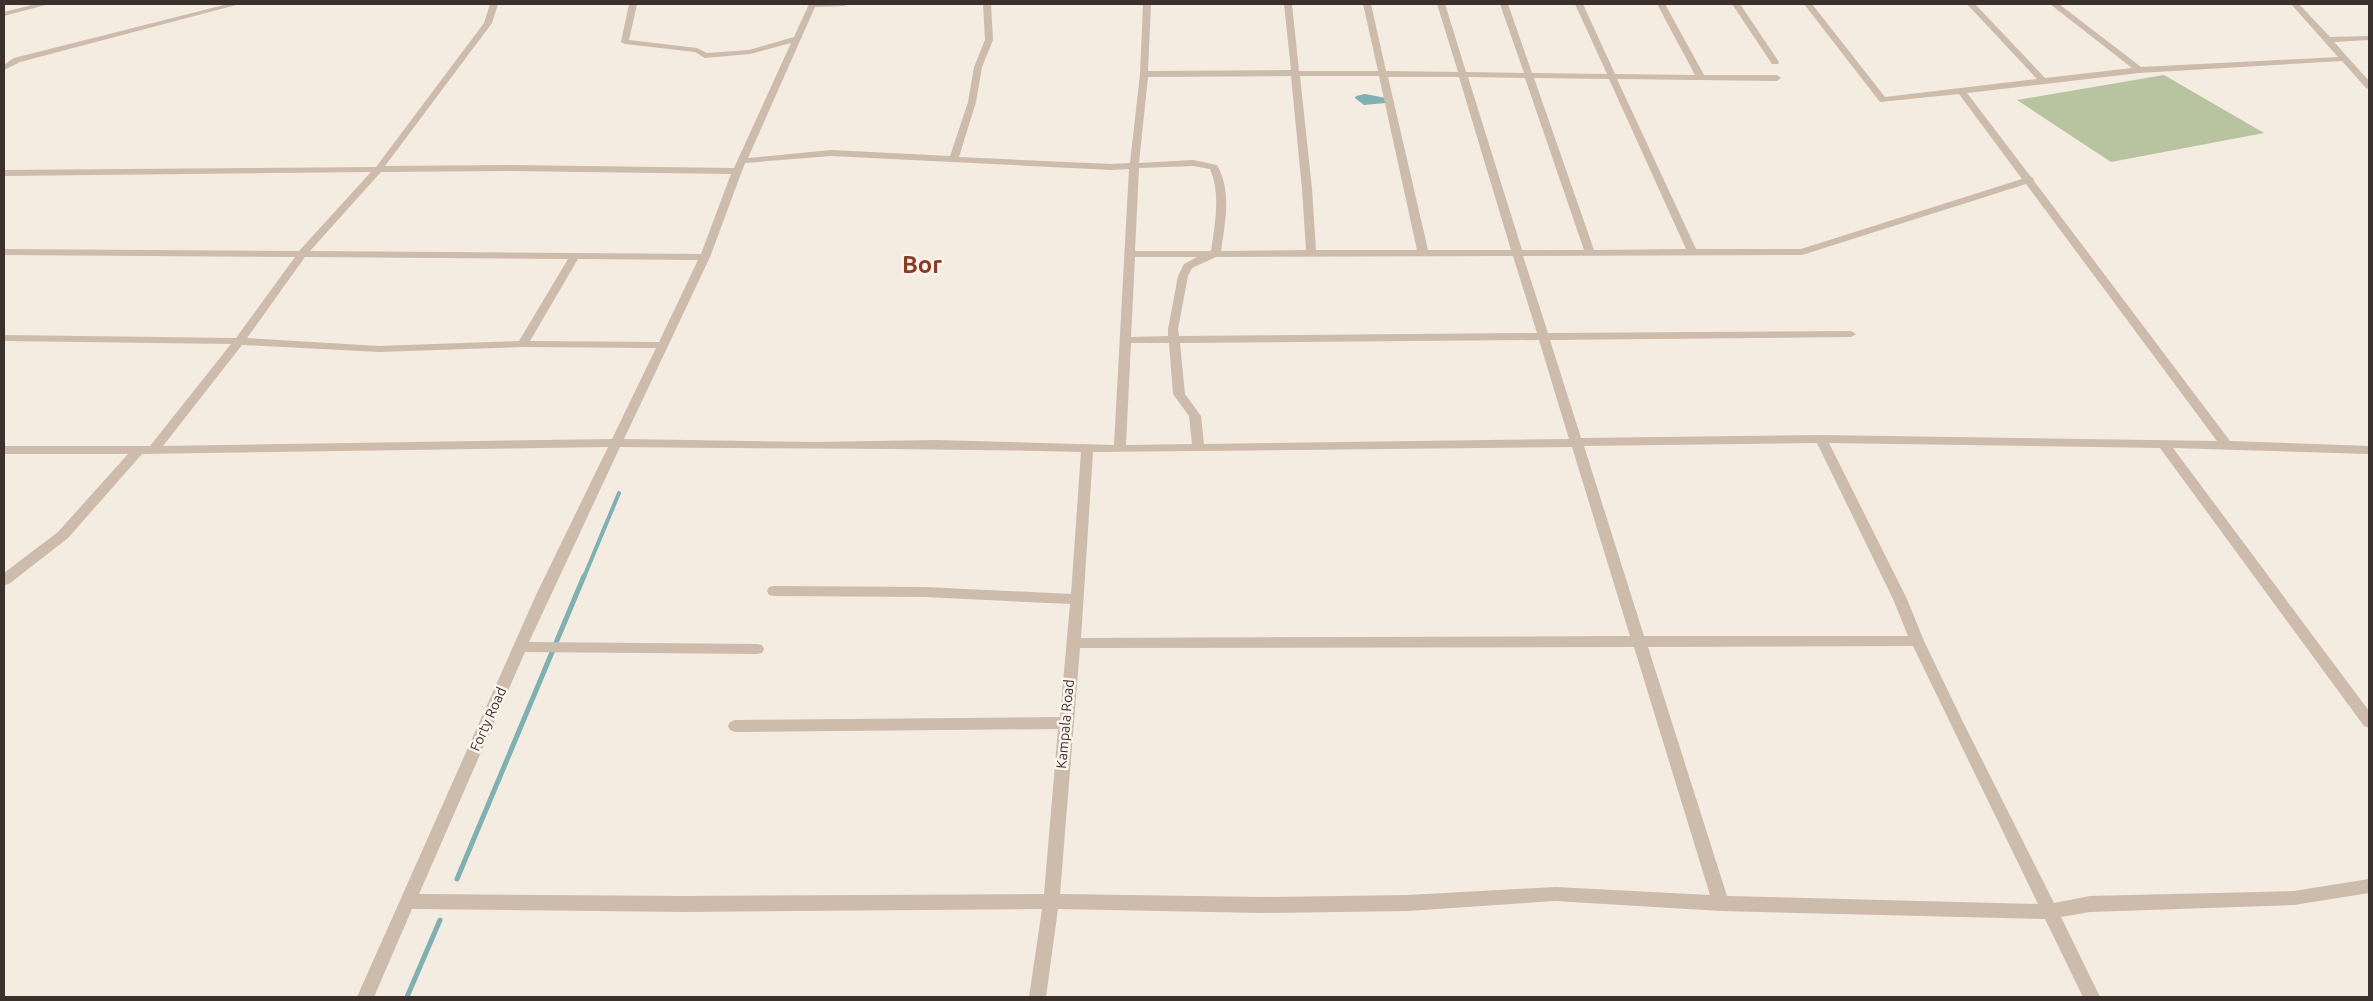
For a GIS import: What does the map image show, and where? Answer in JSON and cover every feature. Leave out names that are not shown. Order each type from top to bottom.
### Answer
[{"type":"street","points":[[4,14],[44,4]]},
{"type":"street","points":[[4,68],[17,60],[236,4]]},
{"type":"street","points":[[153,450],[239,341],[302,254],[378,170],[488,23],[494,4]]},
{"type":"street","points":[[633,4],[625,42],[697,50],[705,56],[750,52],[796,39]]},
{"type":"street","points":[[812,4],[844,4]]},
{"type":"street","name":"Forty Road","points":[[365,997],[520,647],[614,443],[705,257],[739,166],[812,4]]},
{"type":"street","points":[[953,160],[972,102],[978,67],[990,40],[987,4]]},
{"type":"street","points":[[1120,449],[1134,166],[1144,74],[1147,4]]},
{"type":"street","points":[[1288,4],[1307,189],[1311,253]]},
{"type":"street","points":[[1367,4],[1423,252]]},
{"type":"street","points":[[1441,4],[1720,903]]},
{"type":"street","points":[[1504,4],[1590,252]]},
{"type":"street","points":[[1579,4],[1692,252]]},
{"type":"street","points":[[1661,4],[1702,77]]},
{"type":"street","points":[[1736,4],[1776,62]]},
{"type":"street","points":[[1808,4],[1883,100],[2139,70],[2342,59]]},
{"type":"street","points":[[1971,4],[2043,82]]},
{"type":"street","points":[[2054,4],[2139,70]]},
{"type":"street","points":[[2295,4],[2342,59],[2369,86]]},
{"type":"street","points":[[2327,40],[2369,38]]},
{"type":"street","points":[[1144,74],[1463,74],[1777,78]]},
{"type":"street","points":[[1961,91],[2030,180],[2227,445]]},
{"type":"street","points":[[4,173],[739,166],[830,153],[953,160],[1134,166],[1193,163],[1214,167],[1218,175],[1221,200],[1216,253]]},
{"type":"street","points":[[1130,254],[1802,252],[2030,180]]},
{"type":"street","points":[[4,252],[705,257]]},
{"type":"street","points":[[1198,447],[1195,416],[1180,394],[1173,340],[1183,276],[1188,266],[1216,253]]},
{"type":"street","points":[[523,344],[575,255]]},
{"type":"street","points":[[1124,340],[1851,334]]},
{"type":"street","points":[[4,338],[239,341],[379,350],[523,344],[663,346]]},
{"type":"street","points":[[4,450],[153,450],[614,443],[815,446],[935,444],[1120,449],[1577,444],[1821,439],[2227,445],[2369,450]]},
{"type":"street","points":[[1821,439],[1900,599],[1917,641],[2092,997]]},
{"type":"street","points":[[2163,444],[2369,722]]},
{"type":"street","name":"Kampala Road","points":[[1038,997],[1051,901],[1077,599],[1087,449]]},
{"type":"street","points":[[4,580],[63,535],[139,450]]},
{"type":"street","points":[[774,591],[925,592],[1077,599]]},
{"type":"street","points":[[1072,643],[1917,641]]},
{"type":"street","points":[[520,647],[757,649]]},
{"type":"street","points":[[735,726],[1066,723]]},
{"type":"street","points":[[408,901],[684,904],[1051,901],[1309,904],[1408,903],[1554,894],[1720,903],[2049,912],[2090,904],[2294,898],[2369,886]]},
{"type":"green space","points":[[2164,75],[2264,133],[2111,162],[2017,100]]},
{"type":"water","points":[[1365,94],[1386,98],[1385,103],[1364,105],[1355,98]]},
{"type":"waterway","points":[[584,577],[619,493]]},
{"type":"waterway","points":[[457,879],[584,576]]},
{"type":"waterway","points":[[407,997],[440,920]]},
{"type":"district","name":"Bor","points":[[922,265]]}]
